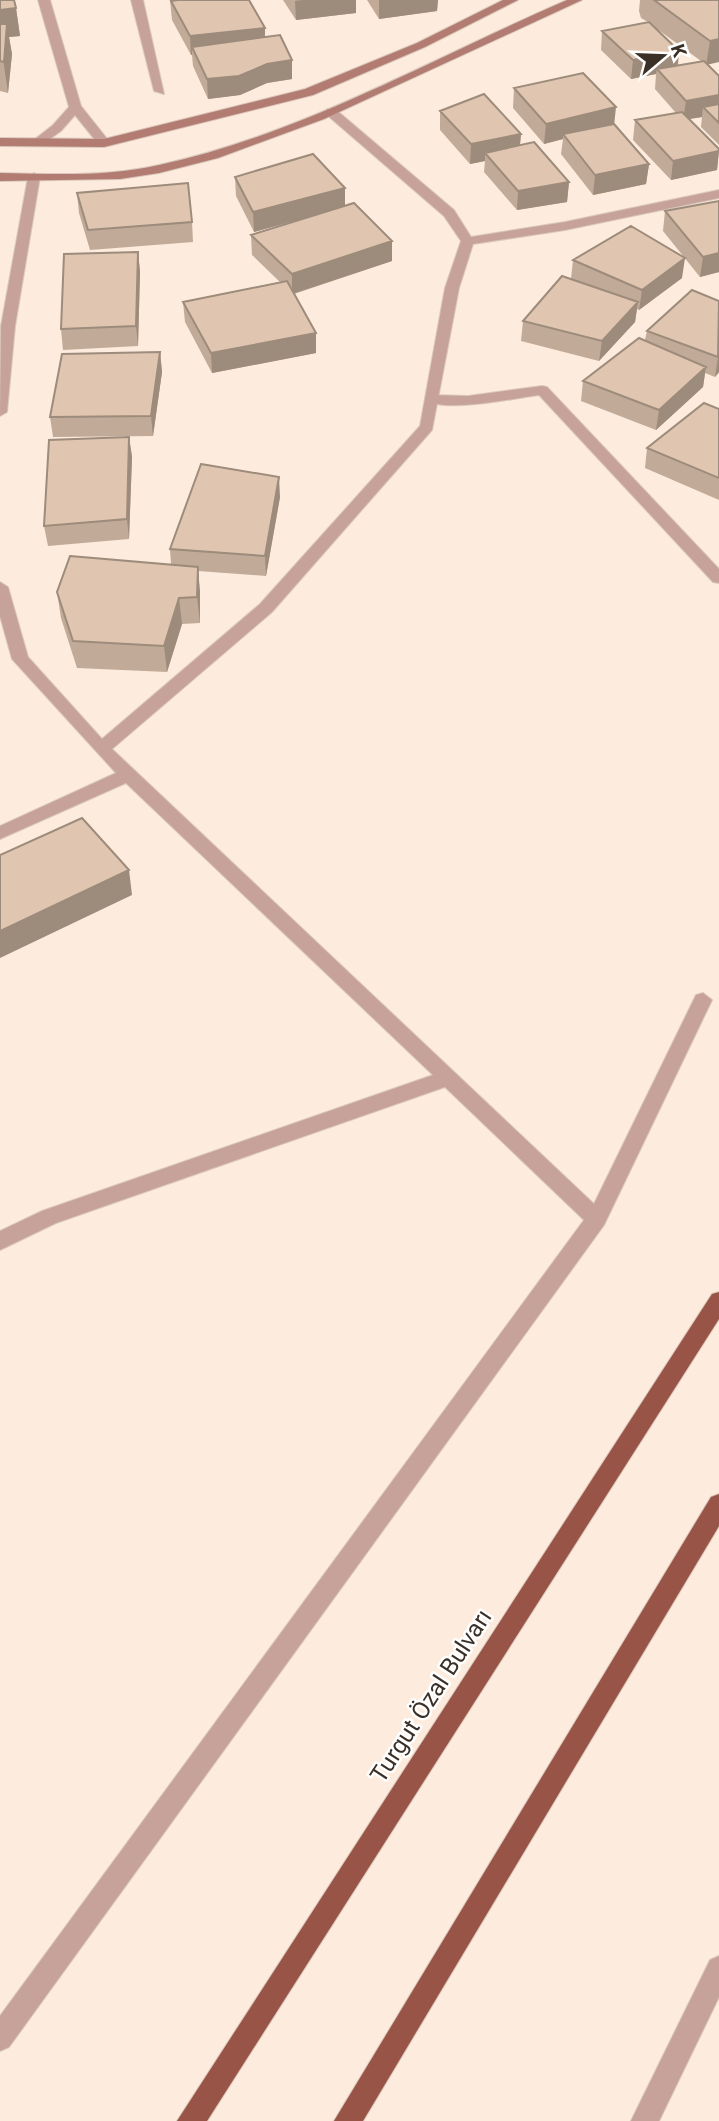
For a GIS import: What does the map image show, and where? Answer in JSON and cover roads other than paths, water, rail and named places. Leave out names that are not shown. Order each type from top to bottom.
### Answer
[{"type":"highway","name":"Turgut Özal Bulvarı","points":[[191,2121],[719,1301]]},
{"type":"highway","points":[[348,2121],[719,1506]]},
{"type":"main road","points":[[0,142],[36,143],[110,153],[309,92],[421,45],[512,0]]},
{"type":"main road","points":[[0,177],[28,167],[104,176],[158,169],[234,148],[331,112],[576,0]]},
{"type":"main road","points":[[28,167],[28,150],[36,143]]},
{"type":"main road","points":[[104,176],[110,153]]},
{"type":"street","points":[[44,0],[75,107],[110,153]]},
{"type":"street","points":[[137,0],[160,91]]},
{"type":"street","points":[[36,143],[57,128],[75,107]]},
{"type":"street","points":[[331,112],[449,213],[468,240]]},
{"type":"street","points":[[0,412],[4,327],[28,167]]},
{"type":"street","points":[[468,240],[565,226],[719,194]]},
{"type":"street","points":[[101,749],[265,608],[427,427],[452,288],[468,240]]},
{"type":"street","points":[[432,398],[468,400],[542,390],[719,578]]},
{"type":"street","points":[[0,587],[3,606],[20,659],[101,749],[597,1219]]},
{"type":"street","points":[[0,833],[128,775]]},
{"type":"street","points":[[0,2038],[597,1219],[704,1000]]},
{"type":"street","points":[[0,1241],[49,1217],[450,1077]]},
{"type":"street","points":[[645,2121],[719,1969]]}]
